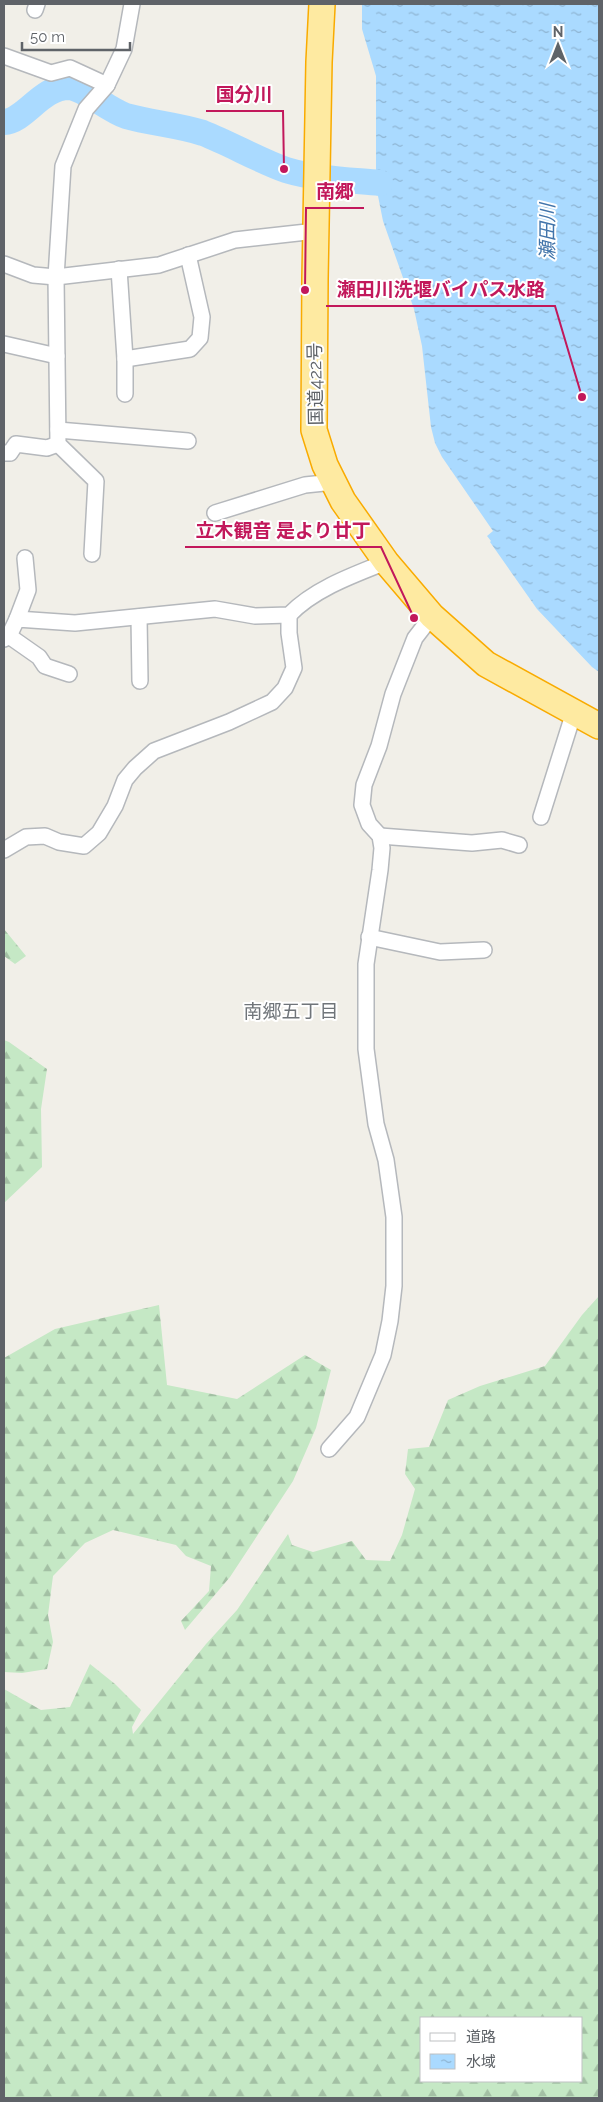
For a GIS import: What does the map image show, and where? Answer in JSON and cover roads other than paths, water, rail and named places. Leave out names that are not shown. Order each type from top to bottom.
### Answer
[{"type":"highway","name":"国道422号","points":[[322,4],[316,230],[314,430],[325,465],[343,501],[386,562],[432,616],[486,664],[599,726]]},
{"type":"street","points":[[92,554],[96,481],[58,437],[56,277],[64,166],[86,109],[104,88],[124,49],[132,4]]},
{"type":"street","points":[[4,56],[51,73],[70,68],[104,88]]},
{"type":"street","points":[[4,264],[32,275],[56,277],[159,264],[235,240],[316,230]]},
{"type":"street","points":[[125,359],[190,349],[200,338],[202,317],[188,255]]},
{"type":"street","points":[[119,269],[125,359],[125,394]]},
{"type":"street","points":[[4,344],[57,356]]},
{"type":"street","points":[[4,453],[10,453],[16,444],[48,448],[58,437],[188,441]]},
{"type":"street","points":[[215,513],[305,485],[334,482]]},
{"type":"street","points":[[25,558],[28,590],[17,619],[5,637],[39,657],[44,666],[69,674]]},
{"type":"street","points":[[17,619],[76,623],[215,609],[254,616],[289,614],[300,603],[324,589],[386,562]]},
{"type":"street","points":[[4,850],[26,837],[44,836],[59,842],[84,846],[98,833],[115,806],[125,780],[154,750],[229,722],[272,702],[285,688],[294,668],[289,634],[289,614]]},
{"type":"street","points":[[329,1449],[357,1417],[383,1354],[390,1321],[394,1286],[394,1217],[386,1160],[376,1124],[366,1049],[366,964],[380,870],[380,836],[369,824],[362,805],[364,785],[379,746],[393,694],[415,638],[432,616]]},
{"type":"street","points":[[139,617],[140,681]]},
{"type":"street","points":[[541,817],[574,712]]},
{"type":"street","points":[[380,836],[472,843],[502,840],[519,845]]},
{"type":"street","points":[[369,937],[440,952],[484,950]]},
{"type":"water","name":"瀬田川","points":[[362,4],[599,4],[599,672],[537,609],[490,542],[487,536],[493,531],[442,457],[435,443],[431,427],[422,346],[414,309],[383,221],[377,191],[344,187],[343,171],[376,172],[376,76],[362,29]]},
{"type":"waterway","points":[[4,122],[19,116],[50,92],[59,88],[69,87],[82,91],[126,116],[203,133],[286,170],[321,177],[380,183]]},
{"type":"place","name":"国分川","points":[[284,169]]},
{"type":"place","name":"南郷","points":[[305,290]]},
{"type":"place","name":"瀬田川洗堰バイパス水路","points":[[582,397]]},
{"type":"place","name":"立木観音 是より廿丁","points":[[414,618]]},
{"type":"district","name":"南郷五丁目","points":[[291,1011]]}]
